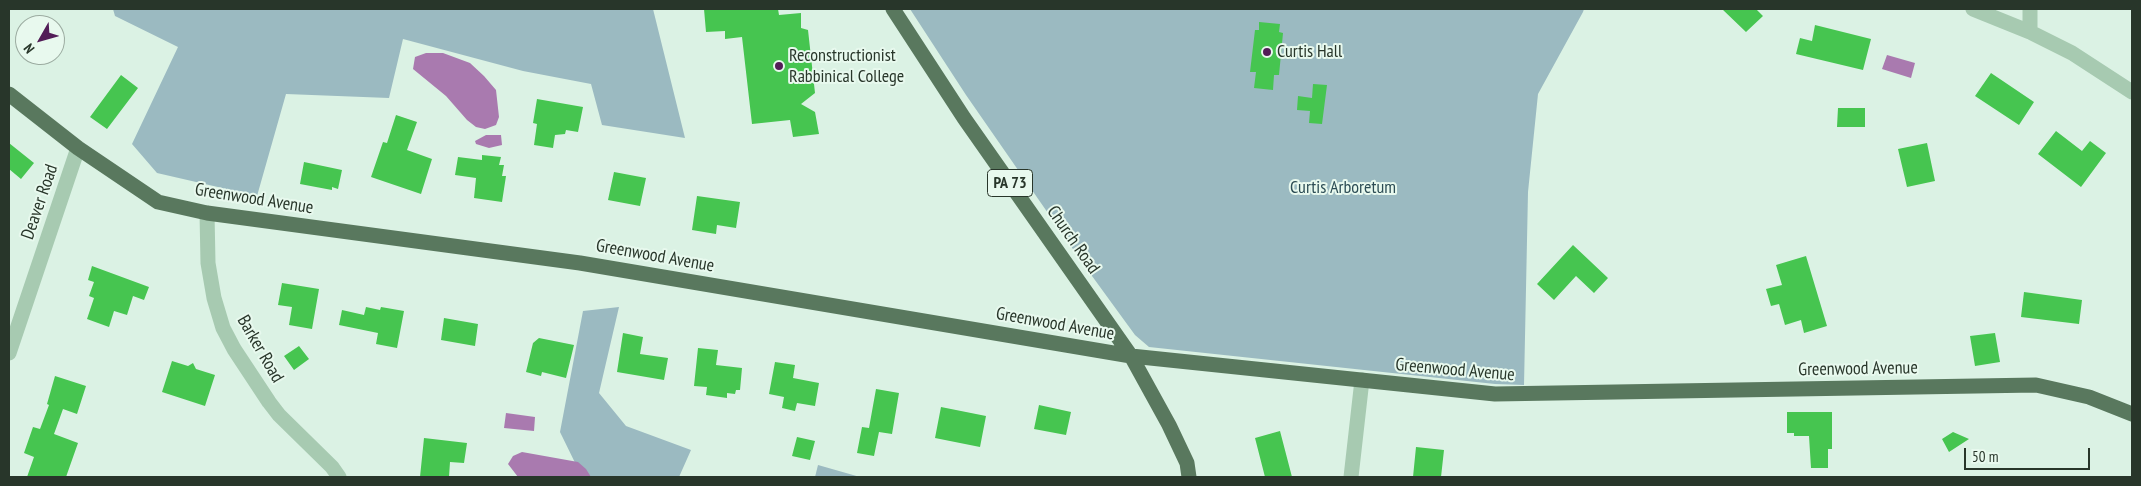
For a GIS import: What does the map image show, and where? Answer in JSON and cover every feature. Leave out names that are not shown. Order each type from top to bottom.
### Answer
[{"type":"main road","name":"Church Road","points":[[893,9],[964,118],[1131,356],[1169,425],[1187,463],[1189,477]]},
{"type":"main road","name":"Greenwood Avenue","points":[[9,94],[78,148],[158,202],[207,213],[580,263],[1131,356],[1495,394],[2036,385],[2089,396],[2132,414]]},
{"type":"street","points":[[1972,9],[2030,32],[2072,53],[2132,92]]},
{"type":"street","points":[[2030,9],[2030,32]]},
{"type":"street","name":"Deaver Road","points":[[9,353],[78,148]]},
{"type":"street","name":"Barker Road","points":[[207,213],[206,244],[211,285],[223,328],[234,349],[279,415],[332,467],[339,477]]},
{"type":"street","points":[[1352,477],[1362,380]]},
{"type":"green space","points":[[113,9],[653,9],[685,138],[602,125],[591,84],[523,71],[403,39],[389,98],[286,94],[257,196],[157,173],[132,144],[178,47],[115,16]]},
{"type":"green space","name":"Curtis Arboretum","points":[[910,9],[1584,9],[1538,94],[1528,192],[1524,385],[1495,384],[1149,347],[1135,335],[1084,265],[966,95]]},
{"type":"green space","points":[[619,307],[599,393],[626,426],[691,450],[679,477],[582,477],[560,432],[583,311]]},
{"type":"green space","points":[[818,465],[860,477],[815,477]]},
{"type":"shaded area","points":[[426,53],[443,53],[470,63],[484,76],[496,90],[499,117],[496,125],[485,129],[476,127],[467,120],[446,96],[413,69],[415,57]]},
{"type":"shaded area","points":[[1887,55],[1915,63],[1911,78],[1882,69]]},
{"type":"shaded area","points":[[486,135],[501,135],[502,145],[489,148],[476,144],[475,141]]},
{"type":"shaded area","points":[[506,413],[535,417],[534,431],[504,428]]},
{"type":"shaded area","points":[[522,452],[578,462],[591,477],[518,477],[508,464],[513,456]]},
{"type":"building","name":"Reconstructionist Rabbinical College","points":[[704,9],[778,9],[779,15],[801,13],[801,28],[808,30],[815,93],[801,104],[815,112],[819,134],[793,137],[790,120],[752,124],[742,37],[725,39],[725,31],[706,32]]},
{"type":"building","points":[[1722,9],[1756,9],[1763,16],[1746,32]]},
{"type":"building","name":"Curtis Hall","points":[[1259,22],[1280,24],[1279,32],[1283,33],[1279,75],[1274,75],[1273,90],[1254,88],[1256,72],[1250,72],[1255,30],[1259,30]]},
{"type":"building","points":[[1815,25],[1871,39],[1863,70],[1796,54],[1800,38],[1812,41]]},
{"type":"building","points":[[1991,73],[2034,102],[2019,125],[1975,96]]},
{"type":"building","points":[[121,75],[138,88],[107,129],[90,117]]},
{"type":"building","points":[[1313,84],[1327,85],[1322,124],[1309,123],[1310,111],[1297,110],[1298,96],[1312,98]]},
{"type":"building","points":[[537,99],[583,107],[578,132],[566,130],[565,134],[555,135],[553,148],[534,145],[537,124],[533,123]]},
{"type":"building","points":[[1838,108],[1865,108],[1865,127],[1837,127]]},
{"type":"building","points":[[396,115],[417,122],[407,150],[432,159],[421,194],[371,177],[383,142],[387,143]]},
{"type":"building","points":[[2056,131],[2082,151],[2090,141],[2106,153],[2081,187],[2038,154]]},
{"type":"building","points":[[9,143],[34,163],[21,179],[9,169]]},
{"type":"building","points":[[1927,143],[1935,181],[1907,187],[1898,149]]},
{"type":"building","points":[[482,155],[501,157],[499,165],[504,165],[502,176],[506,176],[502,202],[474,198],[476,178],[455,175],[458,157],[482,160]]},
{"type":"building","points":[[304,162],[342,170],[338,189],[332,187],[332,190],[300,184]]},
{"type":"building","points":[[614,172],[646,178],[640,206],[608,200]]},
{"type":"building","points":[[697,196],[740,202],[736,228],[717,225],[716,234],[692,230]]},
{"type":"building","points":[[1573,245],[1608,278],[1594,293],[1576,276],[1554,300],[1537,284]]},
{"type":"building","points":[[1806,256],[1827,326],[1804,333],[1801,320],[1785,325],[1779,304],[1771,306],[1766,289],[1782,285],[1776,265]]},
{"type":"building","points":[[92,266],[149,287],[144,300],[133,296],[127,315],[114,311],[109,327],[87,319],[94,298],[89,296],[94,282],[88,280]]},
{"type":"building","points":[[282,283],[319,289],[312,329],[289,325],[292,307],[278,305]]},
{"type":"building","points":[[2024,292],[2082,300],[2079,324],[2021,317]]},
{"type":"building","points":[[366,307],[380,310],[381,307],[404,311],[397,348],[376,344],[378,333],[339,325],[342,310],[364,315]]},
{"type":"building","points":[[444,318],[478,324],[475,346],[441,340]]},
{"type":"building","points":[[623,333],[643,337],[640,354],[668,358],[664,380],[617,372]]},
{"type":"building","points":[[1995,333],[2000,362],[1975,366],[1970,336]]},
{"type":"building","points":[[539,338],[574,345],[566,378],[542,372],[541,376],[526,372],[533,343]]},
{"type":"building","points":[[299,346],[309,359],[294,370],[284,356]]},
{"type":"building","points":[[698,348],[718,350],[716,365],[742,368],[740,390],[736,390],[735,394],[727,393],[727,398],[706,395],[707,387],[694,386]]},
{"type":"building","points":[[172,361],[188,366],[193,363],[196,369],[215,375],[205,406],[162,392]]},
{"type":"building","points":[[775,362],[795,365],[793,378],[819,383],[815,406],[797,403],[795,411],[782,408],[784,397],[769,394]]},
{"type":"building","points":[[55,376],[86,386],[77,414],[63,409],[54,434],[78,443],[66,477],[27,477],[34,457],[24,453],[33,427],[40,429],[49,405],[47,404]]},
{"type":"building","points":[[876,389],[899,393],[892,434],[879,432],[874,456],[857,453],[862,427],[869,428]]},
{"type":"building","points":[[1039,405],[1071,412],[1066,435],[1034,429]]},
{"type":"building","points":[[941,407],[986,416],[980,447],[935,438]]},
{"type":"building","points":[[1787,412],[1832,412],[1832,449],[1828,449],[1828,468],[1811,468],[1809,436],[1794,436],[1794,433],[1787,433]]},
{"type":"building","points":[[1280,431],[1292,477],[1265,477],[1255,438]]},
{"type":"building","points":[[1953,432],[1969,439],[1949,452],[1942,439]]},
{"type":"building","points":[[797,437],[815,441],[810,460],[792,456]]},
{"type":"building","points":[[424,438],[467,443],[464,463],[450,462],[449,477],[420,477]]},
{"type":"building","points":[[1416,447],[1444,450],[1441,477],[1413,477]]},
{"type":"place","name":"Curtis Hall","points":[[1267,52]]},
{"type":"place","name":"Reconstructionist Rabbinical College","points":[[779,66]]}]
